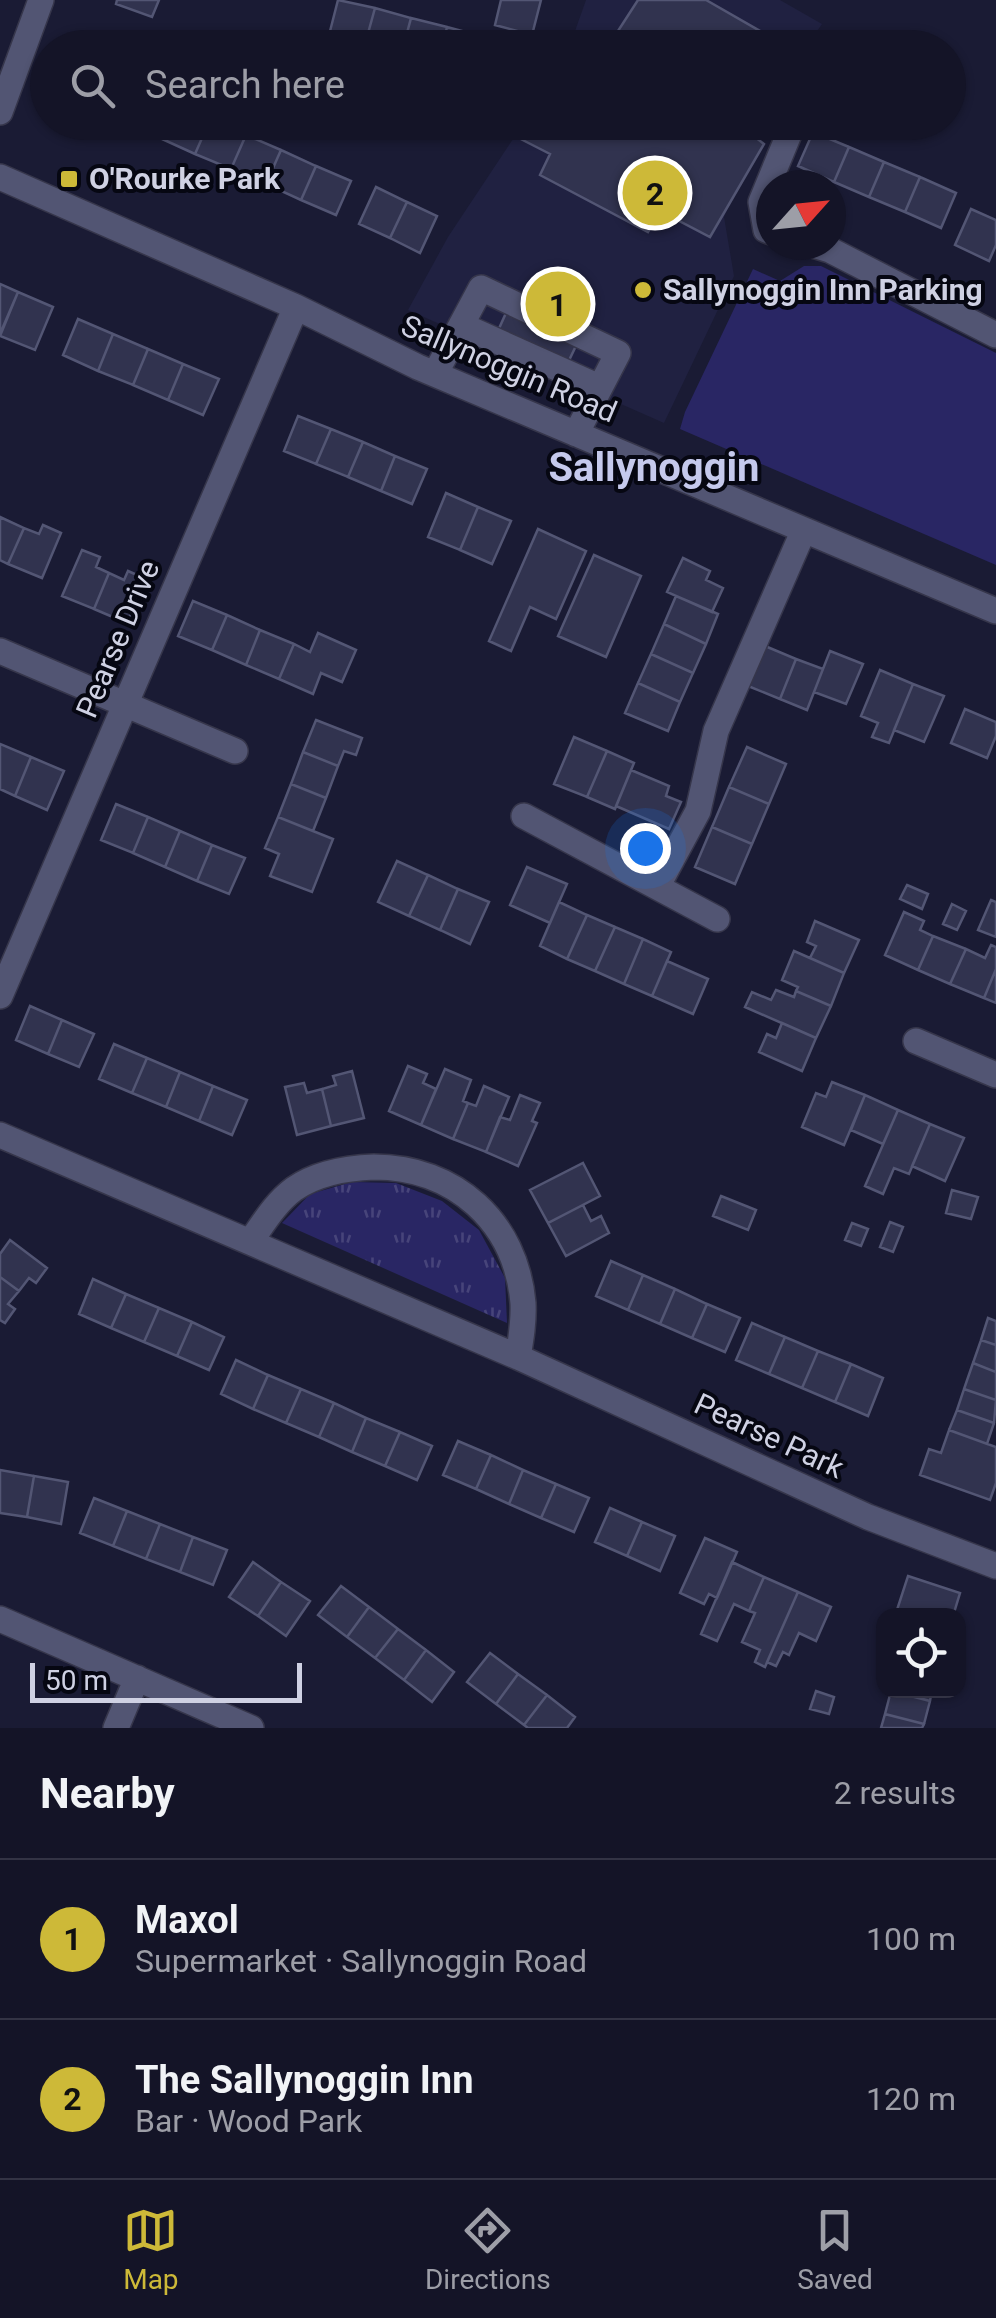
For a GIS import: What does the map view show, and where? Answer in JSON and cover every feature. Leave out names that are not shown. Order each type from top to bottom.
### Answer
[{"type":"street","points":[[0,112],[40,0]]},
{"type":"street","points":[[775,170],[787,140]]},
{"type":"street","name":"Sallynoggin Road","points":[[0,178],[296,307],[435,374],[996,611]]},
{"type":"street","points":[[846,258],[996,335]]},
{"type":"street","points":[[435,374],[481,288],[618,353],[576,434]]},
{"type":"street","name":"Pearse Drive","points":[[0,996],[296,307]]},
{"type":"street","points":[[461,324],[599,387]]},
{"type":"street","points":[[657,887],[698,811],[716,731],[803,532]]},
{"type":"street","points":[[0,651],[235,751]]},
{"type":"street","points":[[524,816],[717,919]]},
{"type":"street","points":[[916,1041],[996,1075]]},
{"type":"street","name":"Pearse Park","points":[[0,1135],[518,1356],[868,1517],[996,1566]]},
{"type":"street","points":[[250,1242],[284,1198],[318,1176],[394,1167],[440,1178],[482,1209],[511,1255],[522,1298],[518,1356]]},
{"type":"street","points":[[0,1618],[252,1728]]},
{"type":"street","points":[[116,1728],[137,1678]]},
{"type":"shaded area","points":[[586,0],[780,0],[822,24],[818,30],[575,30]]},
{"type":"shaded area","points":[[512,140],[758,140],[724,217],[734,276],[664,423],[408,310],[448,237]]},
{"type":"green space","points":[[804,266],[821,266],[996,353],[996,565],[680,429],[753,269],[780,281]]},
{"type":"green space","points":[[352,1182],[396,1183],[442,1201],[479,1230],[505,1278],[507,1323],[282,1223],[310,1194]]},
{"type":"building","points":[[117,0],[159,0],[152,17],[116,4]]},
{"type":"building","points":[[338,0],[375,8],[369,30],[330,30]]},
{"type":"building","points":[[501,0],[541,0],[533,30],[495,25]]},
{"type":"building","points":[[638,0],[706,0],[758,30],[619,30]]},
{"type":"building","points":[[375,8],[411,18],[408,30],[369,30]]},
{"type":"building","points":[[411,18],[447,27],[446,30],[408,30]]},
{"type":"building","points":[[164,140],[201,140],[195,154]]},
{"type":"building","points":[[201,140],[244,140],[231,169],[195,154]]},
{"type":"building","points":[[244,140],[258,140],[281,150],[266,184],[231,169]]},
{"type":"building","points":[[523,140],[759,140],[764,144],[710,237],[660,211],[648,232],[540,175],[550,154]]},
{"type":"building","points":[[809,140],[832,140],[849,147],[839,170],[807,170],[798,166]]},
{"type":"building","points":[[849,147],[884,162],[869,197],[846,187],[846,170],[839,170]]},
{"type":"building","points":[[281,150],[316,166],[301,200],[266,184]]},
{"type":"building","points":[[884,162],[920,177],[905,212],[869,197]]},
{"type":"building","points":[[316,166],[351,181],[336,215],[301,200]]},
{"type":"building","points":[[920,177],[956,193],[941,228],[905,212]]},
{"type":"building","points":[[376,187],[407,202],[390,238],[359,224]]},
{"type":"building","points":[[407,202],[437,216],[420,253],[390,238]]},
{"type":"building","points":[[971,209],[996,220],[996,245],[989,261],[955,245]]},
{"type":"building","points":[[538,282],[589,306],[580,324],[530,300]]},
{"type":"building","points":[[0,284],[18,292],[0,334]]},
{"type":"building","points":[[18,292],[53,307],[35,350],[0,336]]},
{"type":"building","points":[[515,293],[585,327],[561,377],[492,344]]},
{"type":"building","points":[[78,319],[113,334],[98,371],[63,355]]},
{"type":"building","points":[[113,334],[148,349],[133,385],[98,371]]},
{"type":"building","points":[[148,349],[183,364],[168,400],[133,385]]},
{"type":"building","points":[[183,364],[219,379],[203,415],[168,400]]},
{"type":"building","points":[[298,416],[331,429],[316,464],[284,451]]},
{"type":"building","points":[[331,429],[363,442],[348,477],[316,464]]},
{"type":"building","points":[[363,442],[395,456],[381,491],[348,477]]},
{"type":"building","points":[[395,456],[427,469],[412,504],[381,491]]},
{"type":"building","points":[[446,493],[478,507],[460,550],[428,537]]},
{"type":"building","points":[[478,507],[511,521],[492,564],[460,550]]},
{"type":"building","points":[[0,517],[24,528],[8,564],[0,560]]},
{"type":"building","points":[[43,525],[61,533],[42,578],[8,564],[24,528],[39,534]]},
{"type":"building","points":[[538,529],[586,551],[556,619],[530,607],[511,651],[489,641]]},
{"type":"building","points":[[82,550],[100,557],[96,567],[109,573],[94,609],[62,596]]},
{"type":"building","points":[[594,555],[641,576],[606,657],[558,636]]},
{"type":"building","points":[[683,558],[710,571],[706,580],[723,588],[712,612],[667,592]]},
{"type":"building","points":[[128,571],[146,579],[127,623],[94,609],[109,573],[124,580]]},
{"type":"building","points":[[676,596],[718,614],[706,644],[664,624]]},
{"type":"building","points":[[193,601],[227,615],[212,650],[178,636]]},
{"type":"building","points":[[227,615],[260,630],[246,665],[212,650]]},
{"type":"building","points":[[664,624],[706,644],[693,673],[651,654]]},
{"type":"building","points":[[260,630],[294,644],[279,679],[246,665]]},
{"type":"building","points":[[318,633],[356,650],[342,682],[321,673],[313,694],[279,679],[294,644],[310,652]]},
{"type":"building","points":[[765,646],[796,659],[780,699],[748,686]]},
{"type":"building","points":[[830,651],[863,664],[846,704],[814,692]]},
{"type":"building","points":[[651,654],[693,673],[680,702],[638,683]]},
{"type":"building","points":[[796,659],[823,669],[807,710],[780,699]]},
{"type":"building","points":[[880,670],[913,684],[889,743],[872,737],[878,723],[861,716]]},
{"type":"building","points":[[638,683],[680,702],[668,731],[625,713]]},
{"type":"building","points":[[913,684],[944,696],[924,742],[894,730]]},
{"type":"building","points":[[965,709],[996,722],[996,736],[987,758],[951,743]]},
{"type":"building","points":[[316,720],[362,738],[356,755],[344,751],[338,766],[303,752]]},
{"type":"building","points":[[574,737],[607,751],[587,797],[554,784]]},
{"type":"building","points":[[0,744],[31,757],[15,796],[0,789]]},
{"type":"building","points":[[747,747],[786,764],[769,804],[729,787]]},
{"type":"building","points":[[607,751],[634,763],[615,809],[587,797]]},
{"type":"building","points":[[303,752],[338,766],[326,798],[291,784]]},
{"type":"building","points":[[31,757],[64,771],[47,810],[15,796]]},
{"type":"building","points":[[631,770],[669,786],[666,796],[681,802],[669,829],[616,806]]},
{"type":"building","points":[[291,784],[326,798],[313,831],[278,817]]},
{"type":"building","points":[[729,787],[769,804],[752,844],[712,827]]},
{"type":"building","points":[[116,804],[148,817],[133,853],[101,840]]},
{"type":"building","points":[[148,817],[180,831],[165,867],[133,853]]},
{"type":"building","points":[[278,817],[333,839],[312,892],[270,876],[279,854],[265,848]]},
{"type":"building","points":[[712,827],[752,844],[735,884],[695,867]]},
{"type":"building","points":[[180,831],[212,845],[197,881],[165,867]]},
{"type":"building","points":[[212,845],[245,858],[229,894],[197,881]]},
{"type":"building","points":[[397,861],[428,875],[409,916],[378,902]]},
{"type":"building","points":[[527,867],[567,884],[550,923],[510,905]]},
{"type":"building","points":[[428,875],[458,889],[440,930],[409,916]]},
{"type":"building","points":[[907,885],[928,894],[922,909],[900,899]]},
{"type":"building","points":[[458,889],[489,902],[470,944],[440,930]]},
{"type":"building","points":[[991,900],[996,902],[996,937],[978,930]]},
{"type":"building","points":[[559,902],[587,915],[567,959],[540,946]]},
{"type":"building","points":[[952,904],[966,911],[957,930],[943,924]]},
{"type":"building","points":[[904,912],[924,921],[920,930],[933,936],[918,970],[885,955]]},
{"type":"building","points":[[587,915],[615,927],[595,971],[567,959]]},
{"type":"building","points":[[815,921],[859,940],[844,973],[810,958],[816,946],[807,942]]},
{"type":"building","points":[[615,927],[643,939],[624,984],[595,971]]},
{"type":"building","points":[[933,936],[966,949],[950,984],[918,970]]},
{"type":"building","points":[[643,939],[671,952],[652,996],[624,984]]},
{"type":"building","points":[[991,945],[996,947],[996,969],[984,998],[950,984],[966,949],[985,958]]},
{"type":"building","points":[[794,951],[844,973],[831,1006],[796,991],[798,987],[782,980]]},
{"type":"building","points":[[667,961],[708,979],[693,1014],[652,996]]},
{"type":"building","points":[[996,969],[996,1003],[984,998]]},
{"type":"building","points":[[776,990],[794,997],[796,991],[831,1006],[816,1038],[745,1007],[752,992],[771,1000]]},
{"type":"building","points":[[30,1006],[62,1020],[48,1054],[16,1040]]},
{"type":"building","points":[[62,1020],[94,1034],[79,1067],[48,1054]]},
{"type":"building","points":[[782,1023],[816,1038],[802,1071],[759,1052],[767,1034],[776,1038]]},
{"type":"building","points":[[114,1044],[147,1058],[132,1093],[99,1079]]},
{"type":"building","points":[[147,1058],[180,1072],[166,1107],[132,1093]]},
{"type":"building","points":[[408,1066],[427,1074],[423,1083],[436,1089],[421,1125],[389,1111]]},
{"type":"building","points":[[445,1069],[471,1080],[463,1101],[468,1103],[453,1139],[421,1125]]},
{"type":"building","points":[[352,1071],[364,1118],[331,1126],[322,1089],[336,1085],[333,1076]]},
{"type":"building","points":[[180,1072],[213,1086],[199,1121],[166,1107]]},
{"type":"building","points":[[832,1082],[865,1095],[844,1145],[802,1127],[816,1093],[826,1097]]},
{"type":"building","points":[[304,1083],[307,1093],[322,1089],[331,1126],[297,1135],[285,1087]]},
{"type":"building","points":[[213,1086],[247,1100],[232,1135],[199,1121]]},
{"type":"building","points":[[484,1086],[509,1097],[486,1152],[453,1139],[468,1103],[476,1106]]},
{"type":"building","points":[[520,1095],[540,1103],[532,1121],[537,1123],[518,1166],[486,1152],[500,1117],[510,1120]]},
{"type":"building","points":[[865,1095],[898,1110],[883,1144],[851,1130]]},
{"type":"building","points":[[898,1110],[930,1124],[909,1174],[894,1168],[883,1194],[865,1186]]},
{"type":"building","points":[[930,1124],[964,1138],[945,1181],[912,1166]]},
{"type":"building","points":[[583,1163],[600,1196],[548,1223],[530,1190]]},
{"type":"building","points":[[952,1190],[978,1197],[971,1219],[946,1213]]},
{"type":"building","points":[[721,1196],[756,1210],[748,1230],[713,1216]]},
{"type":"building","points":[[583,1205],[591,1221],[601,1216],[609,1233],[566,1256],[548,1223]]},
{"type":"building","points":[[890,1222],[903,1227],[893,1252],[880,1247]]},
{"type":"building","points":[[852,1223],[868,1229],[861,1246],[845,1240]]},
{"type":"building","points":[[10,1240],[47,1268],[36,1283],[29,1278],[19,1291],[0,1277],[0,1254]]},
{"type":"building","points":[[611,1261],[643,1275],[628,1310],[596,1296]]},
{"type":"building","points":[[643,1275],[675,1289],[660,1324],[628,1310]]},
{"type":"building","points":[[0,1277],[19,1291],[8,1304],[15,1309],[5,1323],[0,1320]]},
{"type":"building","points":[[93,1279],[126,1294],[111,1328],[79,1314]]},
{"type":"building","points":[[675,1289],[707,1304],[692,1338],[660,1324]]},
{"type":"building","points":[[126,1294],[159,1308],[144,1342],[111,1328]]},
{"type":"building","points":[[707,1304],[740,1318],[725,1352],[692,1338]]},
{"type":"building","points":[[159,1308],[192,1322],[177,1356],[144,1342]]},
{"type":"building","points":[[988,1318],[996,1321],[996,1345],[981,1340]]},
{"type":"building","points":[[192,1322],[224,1337],[209,1370],[177,1356]]},
{"type":"building","points":[[752,1323],[785,1337],[769,1374],[736,1360]]},
{"type":"building","points":[[785,1337],[818,1351],[802,1388],[769,1374]]},
{"type":"building","points":[[981,1340],[996,1345],[996,1372],[973,1363]]},
{"type":"building","points":[[818,1351],[851,1364],[835,1402],[802,1388]]},
{"type":"building","points":[[236,1360],[268,1375],[253,1409],[221,1394]]},
{"type":"building","points":[[973,1363],[996,1372],[996,1400],[964,1389]]},
{"type":"building","points":[[851,1364],[883,1378],[868,1416],[835,1402]]},
{"type":"building","points":[[268,1375],[301,1389],[286,1423],[253,1409]]},
{"type":"building","points":[[301,1389],[334,1403],[319,1437],[286,1423]]},
{"type":"building","points":[[964,1389],[996,1400],[994,1423],[957,1410]]},
{"type":"building","points":[[334,1403],[366,1418],[352,1452],[319,1437]]},
{"type":"building","points":[[957,1410],[994,1423],[987,1444],[949,1430]]},
{"type":"building","points":[[366,1418],[400,1432],[385,1466],[352,1452]]},
{"type":"building","points":[[949,1430],[996,1447],[996,1483],[990,1500],[920,1475],[929,1449],[941,1453]]},
{"type":"building","points":[[400,1432],[432,1446],[417,1480],[385,1466]]},
{"type":"building","points":[[458,1441],[491,1455],[476,1489],[443,1475]]},
{"type":"building","points":[[491,1455],[523,1470],[509,1504],[476,1489]]},
{"type":"building","points":[[0,1470],[34,1476],[27,1517],[0,1513]]},
{"type":"building","points":[[523,1470],[556,1484],[541,1518],[509,1504]]},
{"type":"building","points":[[34,1476],[68,1482],[61,1524],[27,1517]]},
{"type":"building","points":[[556,1484],[589,1498],[574,1532],[541,1518]]},
{"type":"building","points":[[94,1498],[127,1511],[113,1546],[80,1533]]},
{"type":"building","points":[[610,1508],[642,1522],[627,1556],[595,1542]]},
{"type":"building","points":[[127,1511],[160,1524],[146,1559],[113,1546]]},
{"type":"building","points":[[642,1522],[675,1536],[660,1571],[627,1556]]},
{"type":"building","points":[[160,1524],[193,1537],[180,1572],[146,1559]]},
{"type":"building","points":[[193,1537],[227,1550],[213,1585],[180,1572]]},
{"type":"building","points":[[705,1538],[737,1552],[717,1598],[709,1594],[704,1604],[680,1593]]},
{"type":"building","points":[[253,1562],[281,1582],[258,1616],[229,1597]]},
{"type":"building","points":[[732,1562],[764,1577],[749,1611],[734,1604],[717,1641],[701,1634]]},
{"type":"building","points":[[908,1576],[960,1593],[955,1608],[898,1608]]},
{"type":"building","points":[[764,1577],[798,1592],[765,1667],[755,1662],[760,1650],[742,1642],[755,1613],[749,1611]]},
{"type":"building","points":[[281,1582],[310,1601],[286,1636],[258,1616]]},
{"type":"building","points":[[341,1586],[369,1607],[347,1637],[318,1615]]},
{"type":"building","points":[[798,1592],[831,1607],[816,1641],[799,1633],[789,1655],[783,1652],[776,1666],[767,1662]]},
{"type":"building","points":[[369,1607],[398,1629],[375,1658],[347,1637]]},
{"type":"building","points":[[398,1629],[426,1650],[404,1680],[375,1658]]},
{"type":"building","points":[[426,1650],[454,1672],[432,1702],[404,1680]]},
{"type":"building","points":[[490,1653],[518,1674],[496,1704],[467,1682]]},
{"type":"building","points":[[518,1674],[547,1695],[524,1725],[496,1704]]},
{"type":"building","points":[[816,1691],[834,1697],[829,1714],[810,1709]]},
{"type":"building","points":[[547,1695],[575,1717],[567,1728],[524,1725]]},
{"type":"building","points":[[889,1698],[930,1701],[924,1724],[885,1714]]},
{"type":"building","points":[[885,1714],[924,1724],[922,1728],[881,1728]]},
{"type":"place","name":"O'Rourke Park","points":[[69,179]]},
{"type":"place","name":"The Sallynoggin Inn","points":[[655,193]]},
{"type":"place","name":"Sallynoggin Inn Parking","points":[[643,290]]},
{"type":"place","name":"Maxol","points":[[558,304]]},
{"type":"district","name":"Sallynoggin","points":[[654,467]]}]
